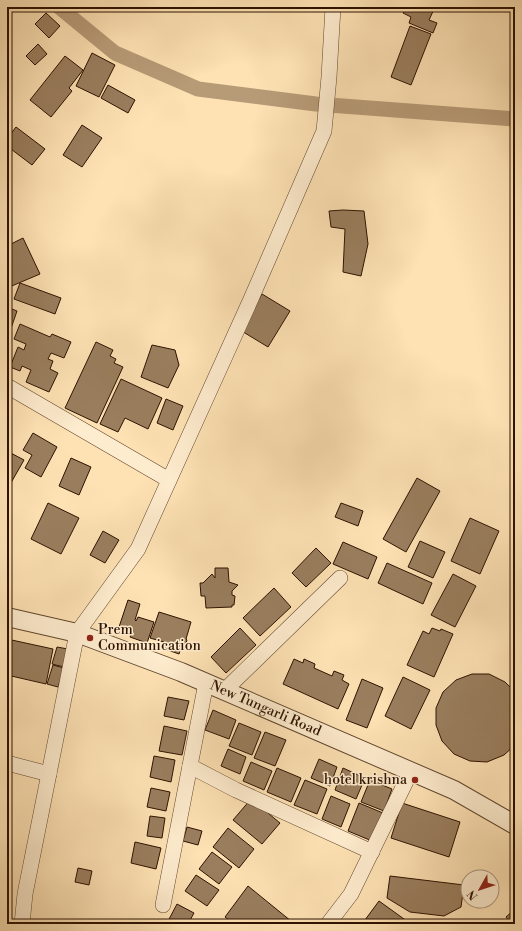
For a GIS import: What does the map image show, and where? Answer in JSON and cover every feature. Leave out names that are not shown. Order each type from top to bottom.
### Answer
[{"type":"street","points":[[22,924],[25,894],[77,633],[138,549],[251,299],[324,131],[333,7]]},
{"type":"street","points":[[7,386],[169,480]]},
{"type":"street","points":[[224,691],[340,578]]},
{"type":"street","name":"New Tungarli Road","points":[[7,617],[77,633],[181,672],[454,790],[515,825]]},
{"type":"street","points":[[163,905],[206,683]]},
{"type":"street","points":[[7,762],[49,774]]},
{"type":"street","points":[[190,766],[236,790],[372,852]]},
{"type":"street","points":[[328,924],[351,894],[411,771]]},
{"type":"building","points":[[406,7],[435,7],[429,20],[437,23],[433,33],[409,23],[411,17],[403,13]]},
{"type":"building","points":[[46,13],[60,26],[49,38],[35,24]]},
{"type":"building","points":[[410,26],[431,34],[411,85],[391,77]]},
{"type":"building","points":[[38,44],[47,54],[35,65],[26,56]]},
{"type":"building","points":[[92,53],[115,65],[99,97],[76,86]]},
{"type":"building","points":[[65,56],[83,70],[69,88],[72,91],[51,117],[30,100]]},
{"type":"building","points":[[108,85],[135,100],[128,113],[101,98]]},
{"type":"building","points":[[82,125],[102,138],[82,167],[63,155]]},
{"type":"building","points":[[16,127],[45,149],[32,165],[7,146],[7,139]]},
{"type":"building","points":[[329,211],[364,211],[368,244],[361,276],[343,272],[345,229],[331,227]]},
{"type":"building","points":[[23,238],[40,274],[7,288],[7,246]]},
{"type":"building","points":[[20,283],[61,298],[55,314],[14,299]]},
{"type":"building","points":[[262,294],[290,311],[268,347],[240,330]]},
{"type":"building","points":[[7,307],[17,311],[7,340]]},
{"type":"building","points":[[20,324],[50,337],[52,334],[71,342],[64,358],[51,353],[48,359],[53,361],[50,369],[58,373],[49,392],[26,382],[31,370],[22,366],[20,371],[10,367],[18,347],[24,350],[26,344],[14,339]]},
{"type":"building","points":[[96,342],[113,350],[110,356],[116,359],[114,363],[123,367],[97,423],[65,408]]},
{"type":"building","points":[[152,345],[175,350],[179,365],[168,388],[141,377]]},
{"type":"building","points":[[121,379],[162,398],[148,429],[125,418],[118,432],[100,424]]},
{"type":"building","points":[[166,399],[183,406],[173,430],[157,423]]},
{"type":"building","points":[[33,433],[57,447],[41,477],[25,468],[32,455],[23,450]]},
{"type":"building","points":[[7,451],[24,460],[8,488],[7,488]]},
{"type":"building","points":[[71,458],[91,467],[79,495],[59,486]]},
{"type":"building","points":[[417,478],[440,491],[406,552],[383,539]]},
{"type":"building","points":[[48,503],[79,518],[61,554],[31,539]]},
{"type":"building","points":[[341,503],[363,511],[358,526],[335,517]]},
{"type":"building","points":[[470,518],[499,531],[480,574],[451,561]]},
{"type":"building","points":[[103,531],[119,540],[105,563],[90,555]]},
{"type":"building","points":[[420,541],[445,552],[433,578],[408,567]]},
{"type":"building","points":[[343,542],[377,557],[368,579],[333,564]]},
{"type":"building","points":[[316,548],[331,563],[306,587],[292,573]]},
{"type":"building","points":[[387,563],[432,583],[423,604],[378,583]]},
{"type":"building","points":[[215,568],[228,568],[229,582],[238,585],[232,591],[232,595],[235,596],[234,605],[232,605],[232,607],[206,608],[205,596],[201,596],[200,583],[203,583],[212,574],[215,578]]},
{"type":"building","points":[[453,574],[476,586],[455,627],[431,615]]},
{"type":"building","points":[[274,588],[291,607],[260,636],[243,618]]},
{"type":"building","points":[[128,600],[140,604],[135,620],[136,621],[138,617],[154,622],[147,643],[130,637],[131,635],[118,630]]},
{"type":"building","points":[[159,612],[191,622],[184,649],[181,648],[179,654],[162,648],[164,642],[150,638]]},
{"type":"building","points":[[240,628],[256,645],[226,673],[211,657]]},
{"type":"building","points":[[432,628],[440,631],[441,629],[453,634],[434,677],[407,665],[423,631],[429,634]]},
{"type":"building","points":[[7,639],[53,649],[46,684],[7,675]]},
{"type":"building","points":[[57,647],[68,649],[64,667],[52,664]]},
{"type":"building","points":[[294,659],[303,663],[304,659],[315,664],[314,668],[332,676],[334,671],[344,675],[342,680],[349,684],[338,709],[283,684]]},
{"type":"building","points":[[53,665],[64,668],[58,687],[47,684]]},
{"type":"building","points":[[472,674],[489,674],[505,682],[515,692],[515,745],[504,755],[487,762],[470,761],[454,754],[442,741],[436,725],[436,708],[443,692],[456,680]]},
{"type":"building","points":[[403,677],[430,690],[411,729],[385,716]]},
{"type":"building","points":[[362,679],[383,688],[367,728],[346,720]]},
{"type":"building","points":[[168,697],[189,701],[184,720],[164,716]]},
{"type":"building","points":[[213,710],[236,720],[229,739],[205,730]]},
{"type":"building","points":[[239,723],[261,732],[252,755],[229,746]]},
{"type":"building","points":[[164,726],[187,731],[182,755],[159,751]]},
{"type":"building","points":[[265,732],[286,740],[275,766],[254,758]]},
{"type":"building","points":[[228,749],[246,757],[240,774],[221,766]]},
{"type":"building","points":[[154,756],[175,760],[171,782],[150,777]]},
{"type":"building","points":[[319,759],[337,767],[330,786],[311,778]]},
{"type":"building","points":[[251,762],[272,771],[264,790],[243,781]]},
{"type":"building","points":[[277,768],[301,778],[291,802],[267,792]]},
{"type":"building","points":[[343,768],[365,778],[356,799],[335,790]]},
{"type":"building","points":[[305,780],[327,789],[317,814],[294,805]]},
{"type":"building","points":[[370,780],[392,789],[384,811],[361,802]]},
{"type":"building","points":[[151,788],[170,792],[166,811],[147,807]]},
{"type":"building","points":[[331,796],[350,804],[341,827],[322,819]]},
{"type":"building","points":[[251,799],[280,823],[262,844],[233,820]]},
{"type":"building","points":[[359,803],[383,813],[372,841],[348,831]]},
{"type":"building","points":[[402,803],[460,822],[449,857],[391,838]]},
{"type":"building","points":[[150,816],[165,818],[162,838],[147,836]]},
{"type":"building","points":[[187,827],[202,831],[198,845],[183,841]]},
{"type":"building","points":[[228,828],[254,849],[239,868],[213,847]]},
{"type":"building","points":[[135,842],[161,848],[156,869],[131,863]]},
{"type":"building","points":[[212,852],[232,867],[219,884],[199,869]]},
{"type":"building","points":[[78,868],[92,871],[89,885],[75,882]]},
{"type":"building","points":[[196,875],[219,890],[207,906],[185,891]]},
{"type":"building","points":[[390,876],[460,885],[460,908],[444,916],[410,912],[387,898]]},
{"type":"building","points":[[248,886],[291,921],[289,924],[234,924],[225,917]]},
{"type":"building","points":[[379,901],[411,924],[362,924]]},
{"type":"building","points":[[177,904],[194,913],[188,924],[167,923]]},
{"type":"building","points":[[515,909],[515,924],[510,924],[511,923],[506,917]]},
{"type":"waterway","points":[[59,7],[115,53],[198,89],[316,104],[515,119]]},
{"type":"place","name":"Prem Communication","points":[[90,638]]},
{"type":"place","name":"hotel krishna","points":[[415,780]]}]
